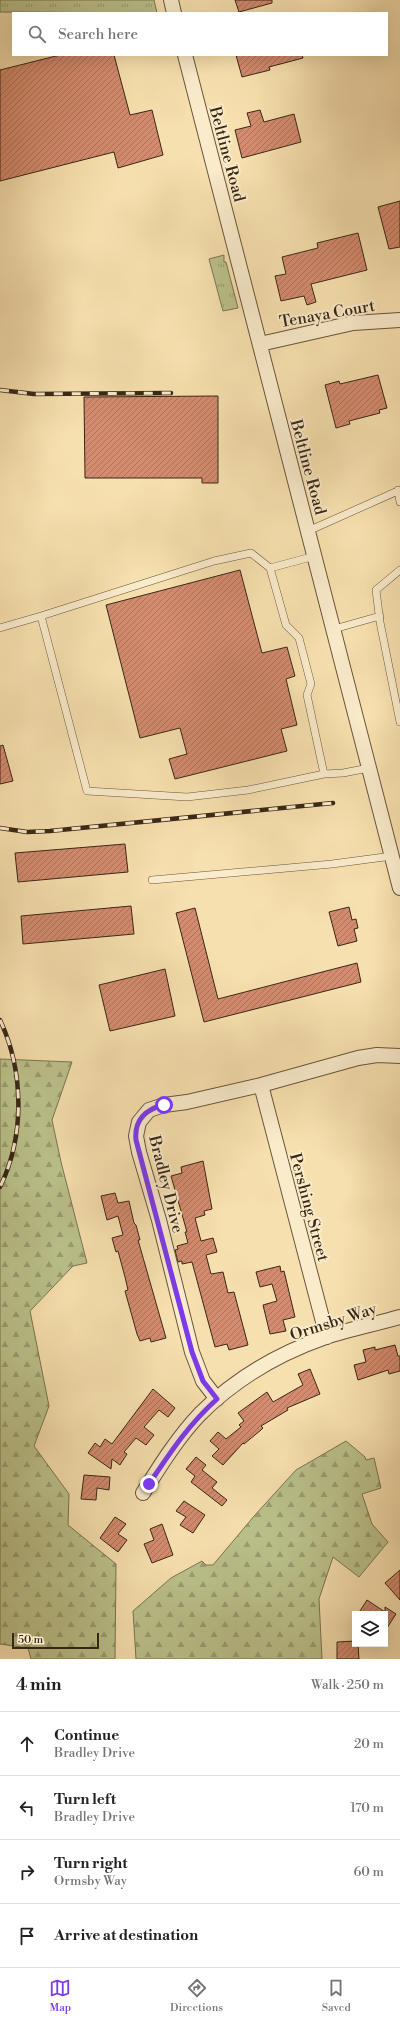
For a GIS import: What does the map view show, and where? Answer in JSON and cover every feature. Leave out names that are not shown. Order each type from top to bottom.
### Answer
[{"type":"street","points":[[170,0],[174,12]]},
{"type":"street","name":"Beltline Road","points":[[185,56],[400,888]]},
{"type":"street","name":"Tenaya Court","points":[[260,344],[353,323],[400,320]]},
{"type":"street","name":"Bradley Drive","points":[[217,1399],[203,1381],[192,1352],[159,1220],[139,1152],[137,1129],[144,1114],[154,1107],[261,1085],[358,1058],[377,1055],[400,1056]]},
{"type":"street","name":"Pershing Street","points":[[261,1085],[327,1337]]},
{"type":"street","name":"Ormsby Way","points":[[143,1493],[177,1441],[200,1414],[217,1399],[266,1364],[327,1337],[400,1317]]},
{"type":"lane","points":[[308,531],[399,490],[400,502]]},
{"type":"lane","points":[[0,628],[214,561],[251,553],[270,568],[286,625],[299,638],[311,684],[307,695],[324,774]]},
{"type":"lane","points":[[270,568],[315,556]]},
{"type":"lane","points":[[400,570],[376,590],[400,722]]},
{"type":"lane","points":[[41,616],[87,791],[187,797],[248,790],[324,774],[344,773],[369,768]]},
{"type":"lane","points":[[334,629],[380,616]]},
{"type":"lane","points":[[152,880],[332,864],[392,856]]},
{"type":"green space","points":[[0,0],[154,0],[157,12],[12,12],[0,12]]},
{"type":"green space","points":[[224,255],[224,262],[226,262],[238,308],[223,311],[209,259]]},
{"type":"green space","points":[[0,1059],[72,1062],[52,1120],[61,1162],[87,1263],[73,1266],[30,1311],[49,1406],[34,1446],[69,1494],[68,1525],[116,1564],[115,1659],[31,1659],[28,1648],[0,1644]]},
{"type":"green space","points":[[346,1441],[365,1457],[366,1460],[374,1458],[381,1488],[362,1494],[372,1524],[388,1542],[359,1577],[333,1557],[319,1599],[322,1659],[136,1659],[133,1611],[171,1578],[202,1561],[206,1565],[213,1565],[255,1515],[296,1470]]},
{"type":"building","points":[[235,0],[272,0],[272,3],[239,12]]},
{"type":"building","points":[[56,56],[114,56],[130,115],[152,110],[163,155],[118,168],[114,152],[0,181],[0,70]]},
{"type":"building","points":[[236,56],[302,56],[303,58],[269,67],[270,70],[242,77]]},
{"type":"building","points":[[260,110],[264,122],[294,114],[301,142],[242,158],[235,130],[251,126],[247,113]]},
{"type":"building","points":[[400,201],[400,247],[389,249],[378,207]]},
{"type":"building","points":[[358,233],[367,270],[311,284],[316,302],[307,305],[304,296],[281,301],[275,276],[286,274],[282,257],[318,248],[317,243]]},
{"type":"building","points":[[378,375],[387,408],[379,410],[380,413],[349,421],[350,424],[336,428],[325,385],[339,381],[340,384]]},
{"type":"building","points":[[218,396],[218,483],[202,483],[202,478],[85,478],[84,397]]},
{"type":"building","points":[[240,570],[262,653],[287,647],[295,676],[286,679],[297,725],[281,729],[287,751],[175,779],[169,759],[187,754],[180,728],[140,738],[106,605]]},
{"type":"building","points":[[3,745],[13,781],[0,784],[0,746]]},
{"type":"building","points":[[125,844],[128,872],[18,882],[15,853]]},
{"type":"building","points":[[131,906],[134,934],[23,944],[21,916]]},
{"type":"building","points":[[349,907],[352,920],[356,919],[358,928],[354,929],[357,941],[338,946],[329,912]]},
{"type":"building","points":[[195,908],[218,999],[357,963],[361,982],[204,1022],[176,913]]},
{"type":"building","points":[[165,969],[175,1016],[110,1031],[99,985]]},
{"type":"building","points":[[203,1161],[212,1209],[204,1211],[205,1215],[195,1218],[201,1241],[213,1238],[217,1252],[206,1255],[211,1274],[223,1272],[228,1293],[234,1292],[248,1345],[229,1350],[227,1344],[215,1347],[192,1262],[182,1264],[182,1261],[178,1262],[175,1250],[178,1249],[177,1246],[188,1243],[185,1232],[187,1232],[171,1176],[182,1173],[181,1167]]},
{"type":"building","points":[[115,1193],[118,1203],[129,1201],[140,1240],[138,1240],[166,1338],[151,1342],[150,1338],[140,1341],[137,1334],[125,1291],[128,1290],[125,1277],[118,1251],[116,1252],[112,1238],[123,1235],[118,1216],[107,1220],[101,1196]]},
{"type":"building","points":[[280,1266],[281,1272],[284,1271],[295,1317],[283,1320],[286,1331],[270,1334],[263,1305],[277,1301],[272,1284],[260,1287],[256,1272]]},
{"type":"building","points":[[395,1345],[398,1356],[400,1356],[400,1371],[389,1374],[388,1370],[358,1380],[354,1365],[366,1362],[363,1350],[375,1347],[375,1350]]},
{"type":"building","points":[[310,1369],[320,1394],[287,1408],[288,1410],[261,1426],[263,1428],[244,1444],[243,1443],[223,1465],[212,1456],[219,1449],[210,1441],[218,1432],[226,1439],[241,1427],[239,1425],[244,1421],[238,1413],[267,1392],[273,1402],[303,1385],[298,1374]]},
{"type":"building","points":[[153,1389],[175,1408],[168,1417],[159,1410],[144,1427],[154,1435],[146,1445],[136,1438],[124,1452],[127,1454],[120,1465],[112,1459],[111,1469],[88,1453],[95,1443],[100,1447],[105,1439],[112,1444]]},
{"type":"building","points":[[196,1457],[206,1465],[202,1470],[217,1482],[212,1488],[227,1500],[222,1506],[191,1482],[195,1476],[186,1469]]},
{"type":"building","points":[[84,1475],[110,1477],[109,1490],[97,1488],[96,1500],[81,1499]]},
{"type":"building","points":[[184,1501],[205,1515],[193,1533],[180,1525],[186,1517],[176,1511]]},
{"type":"building","points":[[115,1517],[126,1524],[118,1534],[127,1540],[118,1552],[100,1538]]},
{"type":"building","points":[[162,1524],[173,1555],[152,1563],[144,1544],[154,1540],[150,1529]]},
{"type":"building","points":[[400,1570],[400,1600],[385,1583]]},
{"type":"building","points":[[367,1600],[384,1611],[360,1611]]},
{"type":"building","points":[[385,1607],[396,1614],[388,1626],[388,1611],[385,1611]]},
{"type":"building","points":[[352,1641],[352,1647],[358,1647],[359,1659],[337,1659],[337,1642]]},
{"type":"railway","points":[[0,390],[34,394],[171,393]]},
{"type":"railway","points":[[0,828],[27,832],[50,831],[333,803]]},
{"type":"railway","points":[[0,1020],[14,1060],[18,1104],[14,1147],[0,1187]]},
{"type":"route","points":[[149,1484],[177,1441],[200,1414],[217,1399],[203,1381],[192,1352],[159,1220],[136,1140],[138,1122],[141,1117],[154,1107],[164,1105]]}]
